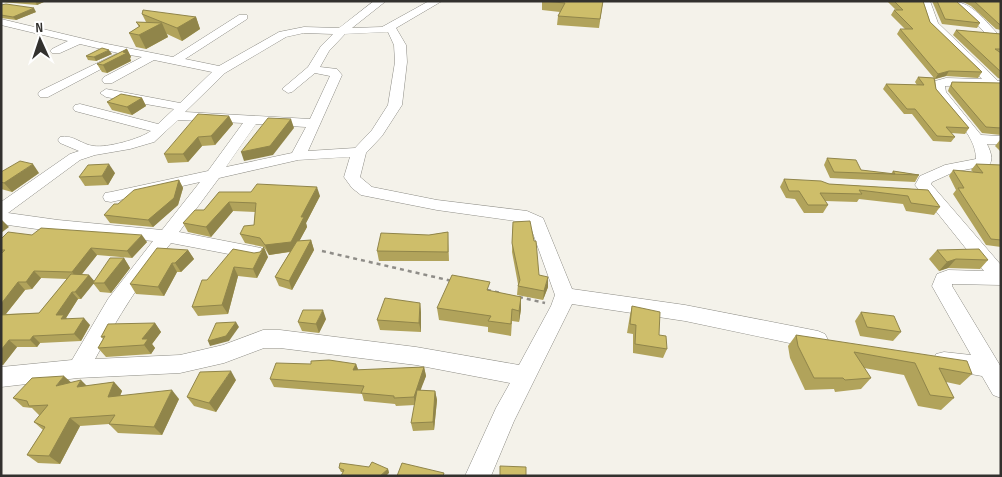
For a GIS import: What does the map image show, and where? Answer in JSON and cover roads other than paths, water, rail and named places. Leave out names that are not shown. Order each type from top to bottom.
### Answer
[{"type":"street","points":[[288,89],[313,69],[320,55],[342,32],[382,1]]},
{"type":"street","points":[[1,210],[75,157],[92,151],[142,142],[161,130],[221,70],[289,32],[304,30],[369,31],[391,28],[437,1]]},
{"type":"street","points":[[925,1],[933,24],[998,84]]},
{"type":"street","points":[[955,1],[996,34]]},
{"type":"street","points":[[175,61],[243,17]]},
{"type":"street","points":[[22,27],[43,20]]},
{"type":"street","points":[[1,22],[82,42],[127,48],[156,57],[221,70]]},
{"type":"street","points":[[216,23],[107,87],[179,112],[252,120],[315,123]]},
{"type":"street","points":[[391,28],[400,45],[401,62],[395,105],[377,133],[359,152],[352,177],[358,185],[367,191],[437,205],[527,217],[537,222],[563,301],[504,416],[478,476]]},
{"type":"street","points":[[938,29],[956,31]]},
{"type":"street","points":[[974,32],[996,34]]},
{"type":"street","points":[[56,51],[82,42]]},
{"type":"street","points":[[44,94],[127,48]]},
{"type":"street","points":[[298,156],[336,75],[333,72],[313,69]]},
{"type":"street","points":[[984,162],[985,156],[979,139],[940,93],[938,87],[939,84],[946,82],[998,84]]},
{"type":"street","points":[[80,108],[161,130]]},
{"type":"street","points":[[78,369],[138,271],[167,236],[252,120]]},
{"type":"street","points":[[979,139],[1001,140]]},
{"type":"street","points":[[65,140],[92,151]]},
{"type":"street","points":[[110,197],[298,156],[359,152]]},
{"type":"street","points":[[1001,165],[984,162],[938,172],[925,179],[923,185],[1001,278]]},
{"type":"street","points":[[909,190],[927,192]]},
{"type":"street","points":[[1,218],[58,226],[167,236],[258,254]]},
{"type":"street","points":[[1001,278],[948,276],[944,279],[942,286],[1001,388]]},
{"type":"street","points":[[563,301],[685,313],[785,335],[833,343]]},
{"type":"street","points":[[1,378],[78,369],[180,364],[224,354],[263,339],[280,339],[416,356],[525,376]]},
{"type":"street","points":[[920,357],[988,368]]}]
